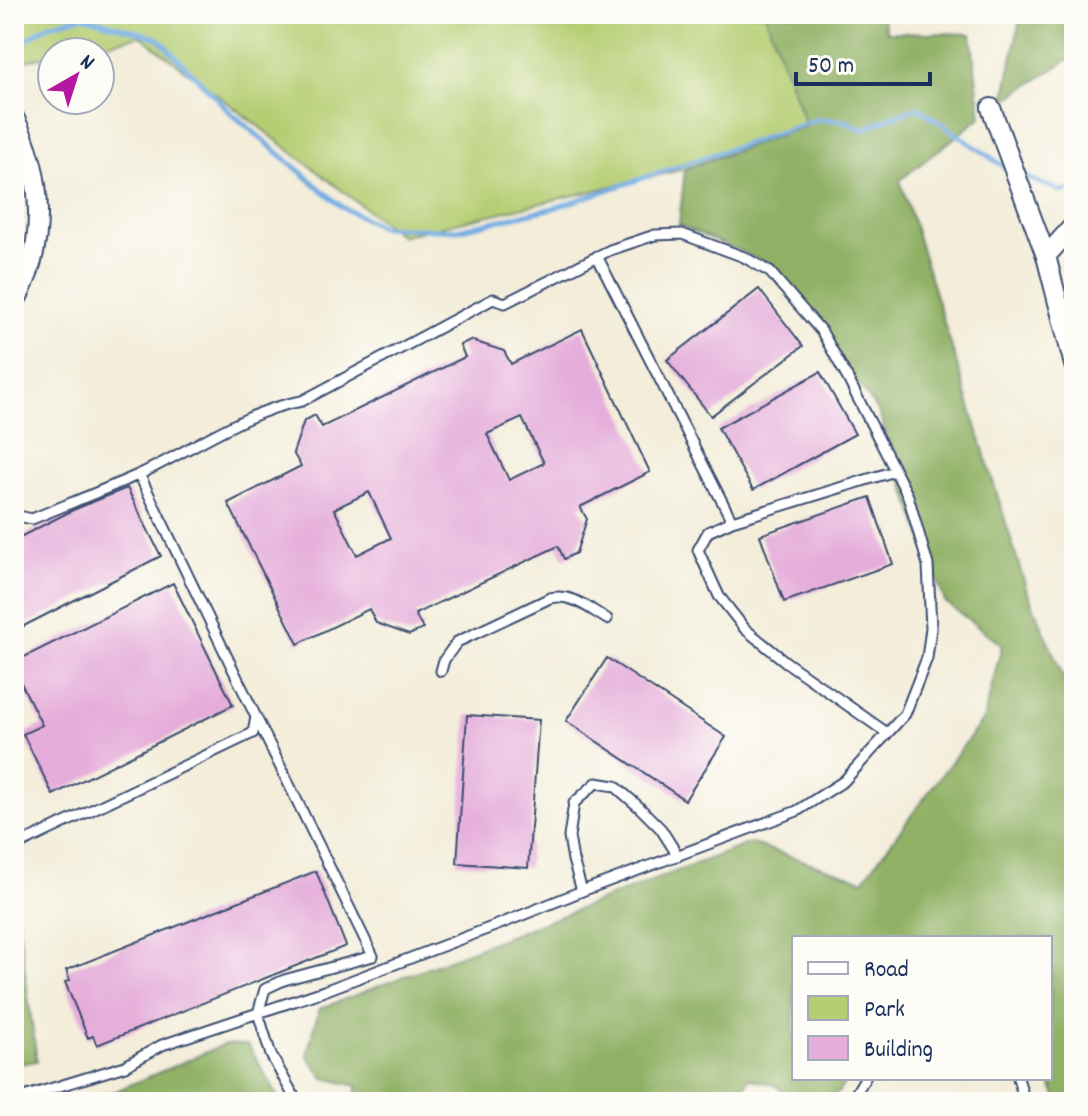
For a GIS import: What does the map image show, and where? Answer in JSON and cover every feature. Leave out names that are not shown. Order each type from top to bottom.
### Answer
[{"type":"street","points":[[991,108],[1046,256],[1074,365]]},
{"type":"street","points":[[14,117],[30,155],[38,206],[32,261],[14,304]]},
{"type":"street","points":[[1046,256],[1074,225]]},
{"type":"lane","points":[[14,515],[32,519],[139,474],[283,404],[302,401],[493,299],[505,303],[610,250],[655,235],[682,234],[744,257],[770,272],[822,332],[908,496],[928,565],[931,628],[927,658],[905,714],[844,781],[797,811],[324,991],[162,1045],[125,1066],[14,1100]]},
{"type":"lane","points":[[597,256],[732,521]]},
{"type":"lane","points":[[887,733],[745,629],[719,596],[698,550],[708,532],[732,521],[895,471]]},
{"type":"lane","points":[[139,474],[373,956],[284,980],[265,989],[258,1013],[271,1055],[297,1102]]},
{"type":"lane","points":[[441,671],[444,660],[457,642],[550,598],[572,598],[607,619]]},
{"type":"lane","points":[[14,847],[253,733],[256,717]]},
{"type":"lane","points":[[582,891],[569,837],[574,803],[596,783],[615,786],[639,807],[661,829],[678,856]]},
{"type":"lane","points":[[854,1102],[864,1080]]},
{"type":"lane","points":[[1019,1080],[1025,1102]]},
{"type":"green space","points":[[14,14],[765,14],[806,126],[685,169],[401,236],[141,36],[116,41],[116,36],[36,36],[36,58],[14,63]]},
{"type":"green space","points":[[765,14],[881,14],[887,32],[971,34],[981,117],[900,180],[1027,591],[1074,703],[1074,1102],[1059,1102],[1049,1080],[1052,1080],[1052,936],[792,936],[792,1080],[846,1080],[838,1093],[813,1102],[794,1102],[775,1085],[749,1078],[737,1102],[353,1102],[358,1086],[324,1078],[307,1055],[319,1009],[750,843],[863,880],[984,718],[1002,645],[945,602],[878,411],[774,266],[679,225],[685,169],[806,126]]},
{"type":"green space","points":[[1021,14],[1074,14],[1074,56],[1004,101]]},
{"type":"green space","points":[[14,908],[37,1061],[14,1065]]},
{"type":"green space","points":[[225,1044],[248,1045],[281,1102],[73,1102],[116,1091]]},
{"type":"building","points":[[759,289],[803,346],[711,416],[667,360]]},
{"type":"building","points":[[582,329],[650,472],[580,507],[587,519],[576,553],[564,559],[558,546],[415,614],[423,629],[409,635],[376,623],[369,609],[298,644],[228,503],[301,466],[293,453],[304,421],[315,415],[322,427],[465,357],[460,345],[470,340],[504,351],[511,364]],"holes":[[[522,418],[544,463],[509,480],[487,434]],[[369,492],[391,538],[357,555],[334,509]]]},
{"type":"building","points":[[820,372],[855,434],[753,490],[718,428]]},
{"type":"building","points":[[127,488],[161,556],[14,631],[14,540],[73,510]]},
{"type":"building","points":[[870,497],[893,564],[784,602],[760,535]]},
{"type":"building","points":[[173,583],[233,705],[53,795],[23,734],[42,725],[14,669],[14,662]]},
{"type":"building","points":[[607,658],[726,737],[685,800],[566,721]]},
{"type":"building","points":[[467,715],[539,720],[528,868],[457,863]]},
{"type":"building","points":[[316,871],[346,946],[97,1045],[93,1036],[88,1038],[65,982],[70,980],[66,970]]},
{"type":"waterway","points":[[14,48],[49,25],[83,16],[158,38],[230,112],[342,207],[381,227],[457,230],[554,208],[819,119],[846,121],[861,130],[917,107],[1006,168]]},
{"type":"waterway","points":[[1023,176],[1063,192],[1074,188]]}]
